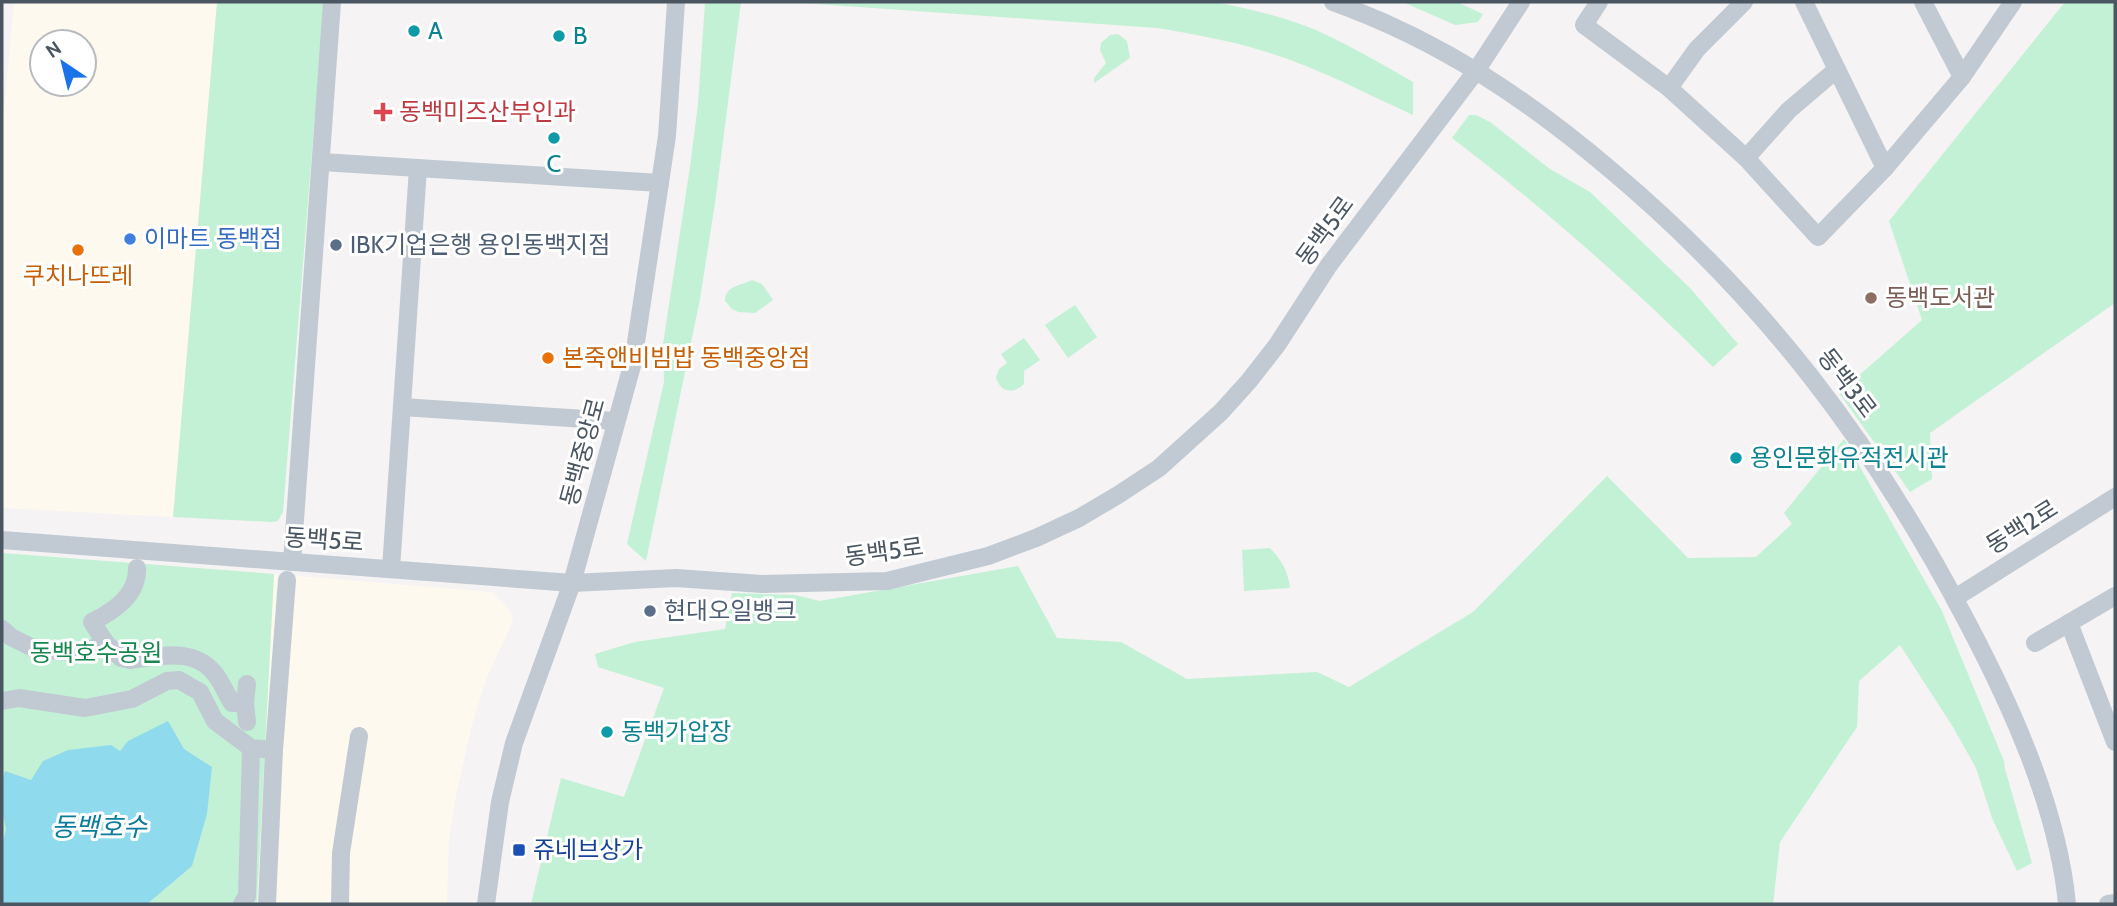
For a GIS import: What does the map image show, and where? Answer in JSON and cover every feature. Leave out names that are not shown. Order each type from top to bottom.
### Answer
[{"type":"street","points":[[267,904],[274,750],[322,162],[332,2]]},
{"type":"street","name":"동백중앙로","points":[[486,904],[500,802],[514,743],[572,583],[633,362],[667,136],[676,2]]},
{"type":"street","name":"동백3로","points":[[1333,2],[1373,16],[1476,71],[1549,119],[1649,202],[1704,254],[1779,335],[1852,431],[1915,525],[1988,660],[2027,753],[2064,867],[2067,904]]},
{"type":"street","name":"동백5로","points":[[2,540],[290,571],[391,569],[572,583],[676,578],[762,584],[887,581],[988,556],[1079,518],[1159,468],[1221,412],[1277,345],[1329,265],[1476,71],[1521,2]]},
{"type":"street","points":[[1599,2],[1584,25],[1669,89],[1746,158],[1818,237],[1885,168],[1962,77],[2013,2]]},
{"type":"street","points":[[1669,89],[1697,49],[1744,2]]},
{"type":"street","points":[[1804,2],[1885,168]]},
{"type":"street","points":[[1923,2],[1962,77]]},
{"type":"street","points":[[1746,158],[1790,110],[1836,71]]},
{"type":"street","points":[[322,162],[660,183]]},
{"type":"street","points":[[391,569],[418,168]]},
{"type":"street","points":[[402,407],[616,421]]},
{"type":"street","name":"동백2로","points":[[1955,598],[2115,497]]},
{"type":"street","points":[[137,568],[137,579],[130,595],[116,609],[92,622],[105,642],[121,657],[130,660],[182,654],[200,660],[216,676],[232,703],[245,703]]},
{"type":"street","points":[[2035,643],[2115,596]]},
{"type":"street","points":[[2069,623],[2115,742]]},
{"type":"street","points":[[2,630],[24,645],[61,653],[84,653],[105,642]]},
{"type":"street","points":[[2,701],[19,698],[85,708],[132,699],[167,681],[179,680],[200,692],[215,721],[251,748],[274,750]]},
{"type":"street","points":[[247,684],[247,722]]},
{"type":"street","points":[[340,904],[341,853],[359,736]]},
{"type":"street","points":[[242,904],[247,896],[251,748]]},
{"type":"street","points":[[2108,904],[2115,903]]},
{"type":"shaded area","points":[[14,2],[217,2],[173,517],[2,508],[2,130]]},
{"type":"shaded area","points":[[274,574],[492,592],[513,617],[487,677],[471,728],[449,841],[447,904],[257,904]]},
{"type":"green space","points":[[217,2],[324,2],[283,512],[278,521],[272,522],[173,517]]},
{"type":"green space","points":[[705,2],[741,2],[700,299],[646,561],[627,544],[664,382],[663,344],[698,104]]},
{"type":"green space","points":[[788,2],[1215,2],[1306,26],[1413,82],[1413,115],[1282,57],[1237,44],[1157,28]]},
{"type":"green space","points":[[1403,2],[1457,2],[1483,14],[1478,22],[1455,25]]},
{"type":"green space","points":[[2065,2],[2115,2],[2115,303],[1930,433],[1932,479],[1910,492],[1839,393],[1922,320],[1889,221]]},
{"type":"green space","points":[[1118,34],[1127,41],[1130,58],[1094,83],[1094,78],[1106,63],[1100,50],[1101,43],[1110,35]]},
{"type":"green space","points":[[1469,115],[1476,115],[1490,122],[1550,169],[1590,192],[1690,288],[1738,344],[1713,367],[1651,306],[1586,248],[1452,138]]},
{"type":"green space","points":[[752,280],[762,284],[773,300],[755,313],[732,309],[725,301],[728,292]]},
{"type":"green space","points":[[1075,305],[1097,337],[1068,358],[1045,325]]},
{"type":"green space","points":[[1024,338],[1040,360],[1024,371],[1024,384],[1012,390],[1004,389],[996,377],[999,369],[1007,363],[1001,354]]},
{"type":"green space","points":[[1844,439],[1942,611],[2004,761],[2032,863],[2017,871],[1992,818],[1976,768],[1900,645],[1859,681],[1857,727],[1780,842],[1773,904],[531,904],[561,778],[624,797],[664,688],[598,667],[595,654],[635,642],[725,629],[732,593],[795,595],[820,601],[1018,566],[1057,638],[1121,642],[1187,679],[1317,672],[1349,687],[1473,612],[1607,476],[1688,558],[1756,557],[1792,524],[1784,513]]},
{"type":"green space","points":[[1270,548],[1284,566],[1290,588],[1244,591],[1242,550]]},
{"type":"green space","name":"동백호수공원","points":[[2,553],[274,574],[257,904],[2,904]]},
{"type":"water","name":"동백호수","points":[[168,721],[184,749],[212,767],[207,814],[192,866],[147,904],[2,904],[2,845],[6,829],[2,810],[2,781],[5,771],[31,780],[43,761],[68,750],[111,745],[120,751],[128,741]]},
{"type":"place","name":"A","points":[[414,31]]},
{"type":"place","name":"B","points":[[559,36]]},
{"type":"place","name":"동백미즈산부인과","points":[[383,112]]},
{"type":"place","name":"C","points":[[554,138]]},
{"type":"place","name":"이마트 동백점","points":[[130,239]]},
{"type":"place","name":"IBK기업은행 용인동백지점","points":[[336,245]]},
{"type":"place","name":"쿠치나뜨레","points":[[78,250]]},
{"type":"place","name":"동백도서관","points":[[1871,298]]},
{"type":"place","name":"본죽앤비빔밥 동백중앙점","points":[[548,358]]},
{"type":"place","name":"용인문화유적전시관","points":[[1736,458]]},
{"type":"place","name":"현대오일뱅크","points":[[650,611]]},
{"type":"place","name":"동백가압장","points":[[607,732]]},
{"type":"place","name":"쥬네브상가","points":[[519,850]]}]
